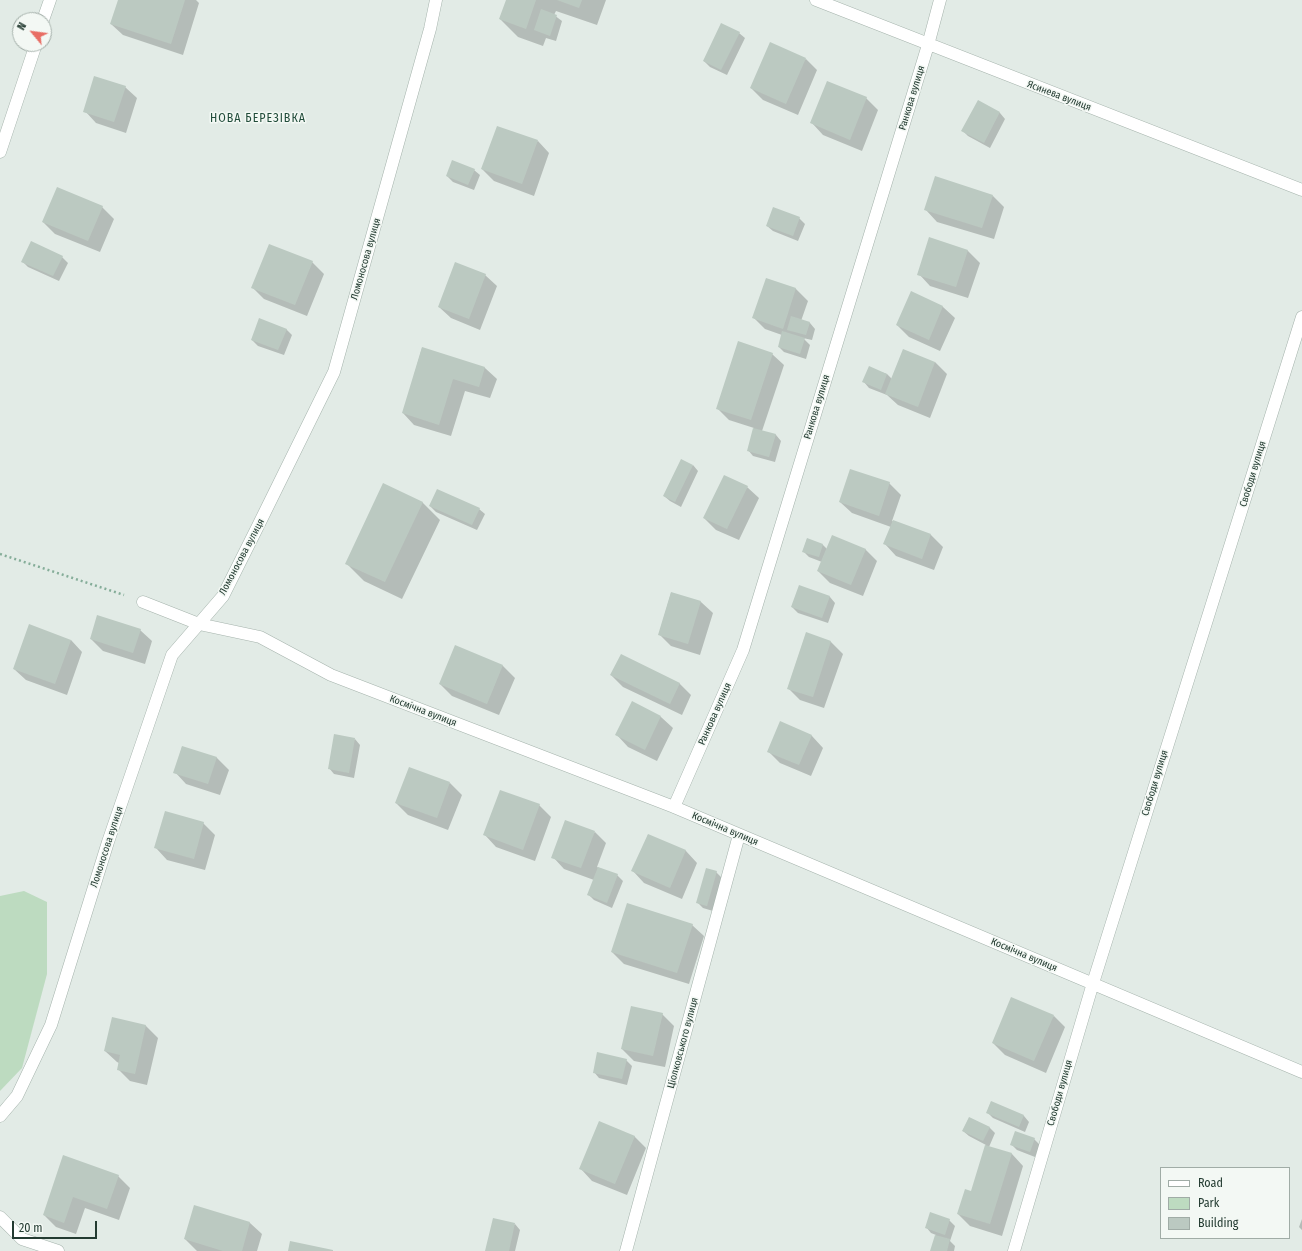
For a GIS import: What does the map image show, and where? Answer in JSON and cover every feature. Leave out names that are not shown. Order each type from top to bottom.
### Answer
[{"type":"street","points":[[46,12],[50,0]]},
{"type":"street","name":"Ломоносова вулиця","points":[[0,1116],[17,1096],[51,1025],[108,842],[172,656],[223,596],[334,372],[430,29],[436,0]]},
{"type":"street","name":"Ясинева вулиця","points":[[816,0],[1302,190]]},
{"type":"street","name":"Ранкова вулиця","points":[[674,807],[743,650],[928,45],[940,0]]},
{"type":"street","points":[[0,152],[33,52]]},
{"type":"street","name":"Свободи вулиця","points":[[1014,1251],[1092,984],[1302,317]]},
{"type":"street","name":"Космічна вулиця","points":[[143,602],[199,624],[260,637],[332,675],[674,807],[1302,1072]]},
{"type":"street","name":"Ціолковського вулиця","points":[[626,1251],[739,835]]},
{"type":"street","points":[[0,1217],[22,1239],[58,1251]]},
{"type":"path","points":[[0,554],[143,602]]},
{"type":"green space","points":[[24,891],[47,902],[47,974],[22,1068],[0,1091],[0,896]]},
{"type":"building","points":[[118,0],[185,0],[171,44],[110,24]]},
{"type":"building","points":[[506,0],[536,0],[526,29],[499,19]]},
{"type":"building","points":[[557,0],[582,0],[579,8]]},
{"type":"building","points":[[541,9],[557,15],[550,36],[534,30]]},
{"type":"building","points":[[721,23],[740,32],[721,70],[703,61]]},
{"type":"building","points":[[770,42],[806,58],[786,104],[750,88]]},
{"type":"building","points":[[94,76],[126,86],[114,122],[83,112]]},
{"type":"building","points":[[827,81],[867,97],[850,140],[810,123]]},
{"type":"building","points":[[978,100],[1000,112],[984,143],[961,131]]},
{"type":"building","points":[[497,126],[538,140],[522,184],[481,169]]},
{"type":"building","points":[[452,160],[475,169],[468,185],[446,176]]},
{"type":"building","points":[[935,176],[993,195],[982,228],[924,210]]},
{"type":"building","points":[[57,187],[103,206],[88,241],[42,222]]},
{"type":"building","points":[[773,207],[800,217],[793,236],[766,226]]},
{"type":"building","points":[[929,237],[968,250],[956,287],[917,275]]},
{"type":"building","points":[[31,241],[63,256],[53,276],[21,262]]},
{"type":"building","points":[[269,244],[313,261],[295,305],[251,288]]},
{"type":"building","points":[[455,262],[486,274],[469,319],[438,307]]},
{"type":"building","points":[[766,278],[796,288],[783,329],[752,318]]},
{"type":"building","points":[[911,291],[943,306],[929,340],[896,325]]},
{"type":"building","points":[[791,316],[810,322],[806,335],[787,330]]},
{"type":"building","points":[[259,318],[287,329],[278,350],[251,340]]},
{"type":"building","points":[[782,331],[805,338],[800,354],[778,347]]},
{"type":"building","points":[[738,341],[773,353],[751,420],[716,409]]},
{"type":"building","points":[[422,347],[485,367],[479,387],[453,379],[439,425],[402,413]]},
{"type":"building","points":[[903,349],[935,362],[918,407],[885,394]]},
{"type":"building","points":[[869,366],[887,374],[881,390],[862,382]]},
{"type":"building","points":[[753,428],[776,434],[769,457],[747,451]]},
{"type":"building","points":[[681,459],[693,465],[675,502],[663,496]]},
{"type":"building","points":[[850,469],[890,482],[879,516],[839,502]]},
{"type":"building","points":[[724,475],[748,486],[727,529],[703,518]]},
{"type":"building","points":[[383,483],[423,502],[385,582],[345,564]]},
{"type":"building","points":[[437,489],[480,508],[472,525],[429,506]]},
{"type":"building","points":[[893,520],[931,534],[922,559],[883,544]]},
{"type":"building","points":[[832,535],[866,549],[851,585],[817,571]]},
{"type":"building","points":[[807,538],[823,544],[819,557],[802,552]]},
{"type":"building","points":[[799,585],[830,596],[822,618],[791,607]]},
{"type":"building","points":[[671,592],[701,601],[688,644],[658,635]]},
{"type":"building","points":[[97,615],[141,629],[133,653],[90,639]]},
{"type":"building","points":[[29,624],[71,640],[55,684],[13,669]]},
{"type":"building","points":[[806,632],[831,641],[813,697],[787,689]]},
{"type":"building","points":[[455,645],[503,665],[487,704],[439,684]]},
{"type":"building","points":[[621,654],[680,683],[670,704],[610,675]]},
{"type":"building","points":[[632,701],[661,716],[645,750],[615,735]]},
{"type":"building","points":[[780,721],[812,735],[799,765],[767,752]]},
{"type":"building","points":[[334,734],[355,738],[349,773],[328,769]]},
{"type":"building","points":[[182,746],[217,757],[208,784],[173,773]]},
{"type":"building","points":[[409,767],[450,782],[437,818],[395,803]]},
{"type":"building","points":[[500,790],[540,804],[523,850],[483,835]]},
{"type":"building","points":[[165,811],[204,822],[194,859],[154,848]]},
{"type":"building","points":[[565,820],[595,831],[581,868],[551,858]]},
{"type":"building","points":[[648,834],[686,850],[670,888],[631,871]]},
{"type":"building","points":[[598,867],[618,874],[607,903],[587,895]]},
{"type":"building","points":[[706,868],[717,871],[707,906],[696,903]]},
{"type":"building","points":[[627,903],[693,924],[677,973],[611,952]]},
{"type":"building","points":[[1011,997],[1054,1015],[1034,1061],[992,1043]]},
{"type":"building","points":[[631,1006],[663,1013],[653,1056],[621,1049]]},
{"type":"building","points":[[112,1017],[146,1025],[135,1074],[117,1070],[120,1055],[104,1051]]},
{"type":"building","points":[[597,1052],[627,1059],[622,1079],[593,1073]]},
{"type":"building","points":[[991,1101],[1024,1115],[1019,1127],[986,1113]]},
{"type":"building","points":[[969,1117],[990,1127],[983,1141],[962,1131]]},
{"type":"building","points":[[599,1121],[635,1136],[615,1184],[579,1169]]},
{"type":"building","points":[[1015,1131],[1035,1138],[1030,1152],[1010,1145]]},
{"type":"building","points":[[985,1145],[1012,1153],[990,1224],[957,1214],[965,1189],[971,1191]]},
{"type":"building","points":[[63,1155],[119,1175],[107,1209],[73,1197],[64,1223],[43,1215]]},
{"type":"building","points":[[194,1205],[250,1222],[242,1251],[223,1251],[184,1239]]},
{"type":"building","points":[[930,1212],[950,1219],[945,1235],[925,1228]]},
{"type":"building","points":[[493,1218],[515,1223],[509,1251],[485,1251]]},
{"type":"building","points":[[935,1235],[950,1239],[947,1251],[930,1251]]},
{"type":"building","points":[[290,1241],[333,1250],[333,1251],[288,1251]]},
{"type":"district","name":"НОВА БЕРЕЗІВКА","points":[[258,119]]}]
